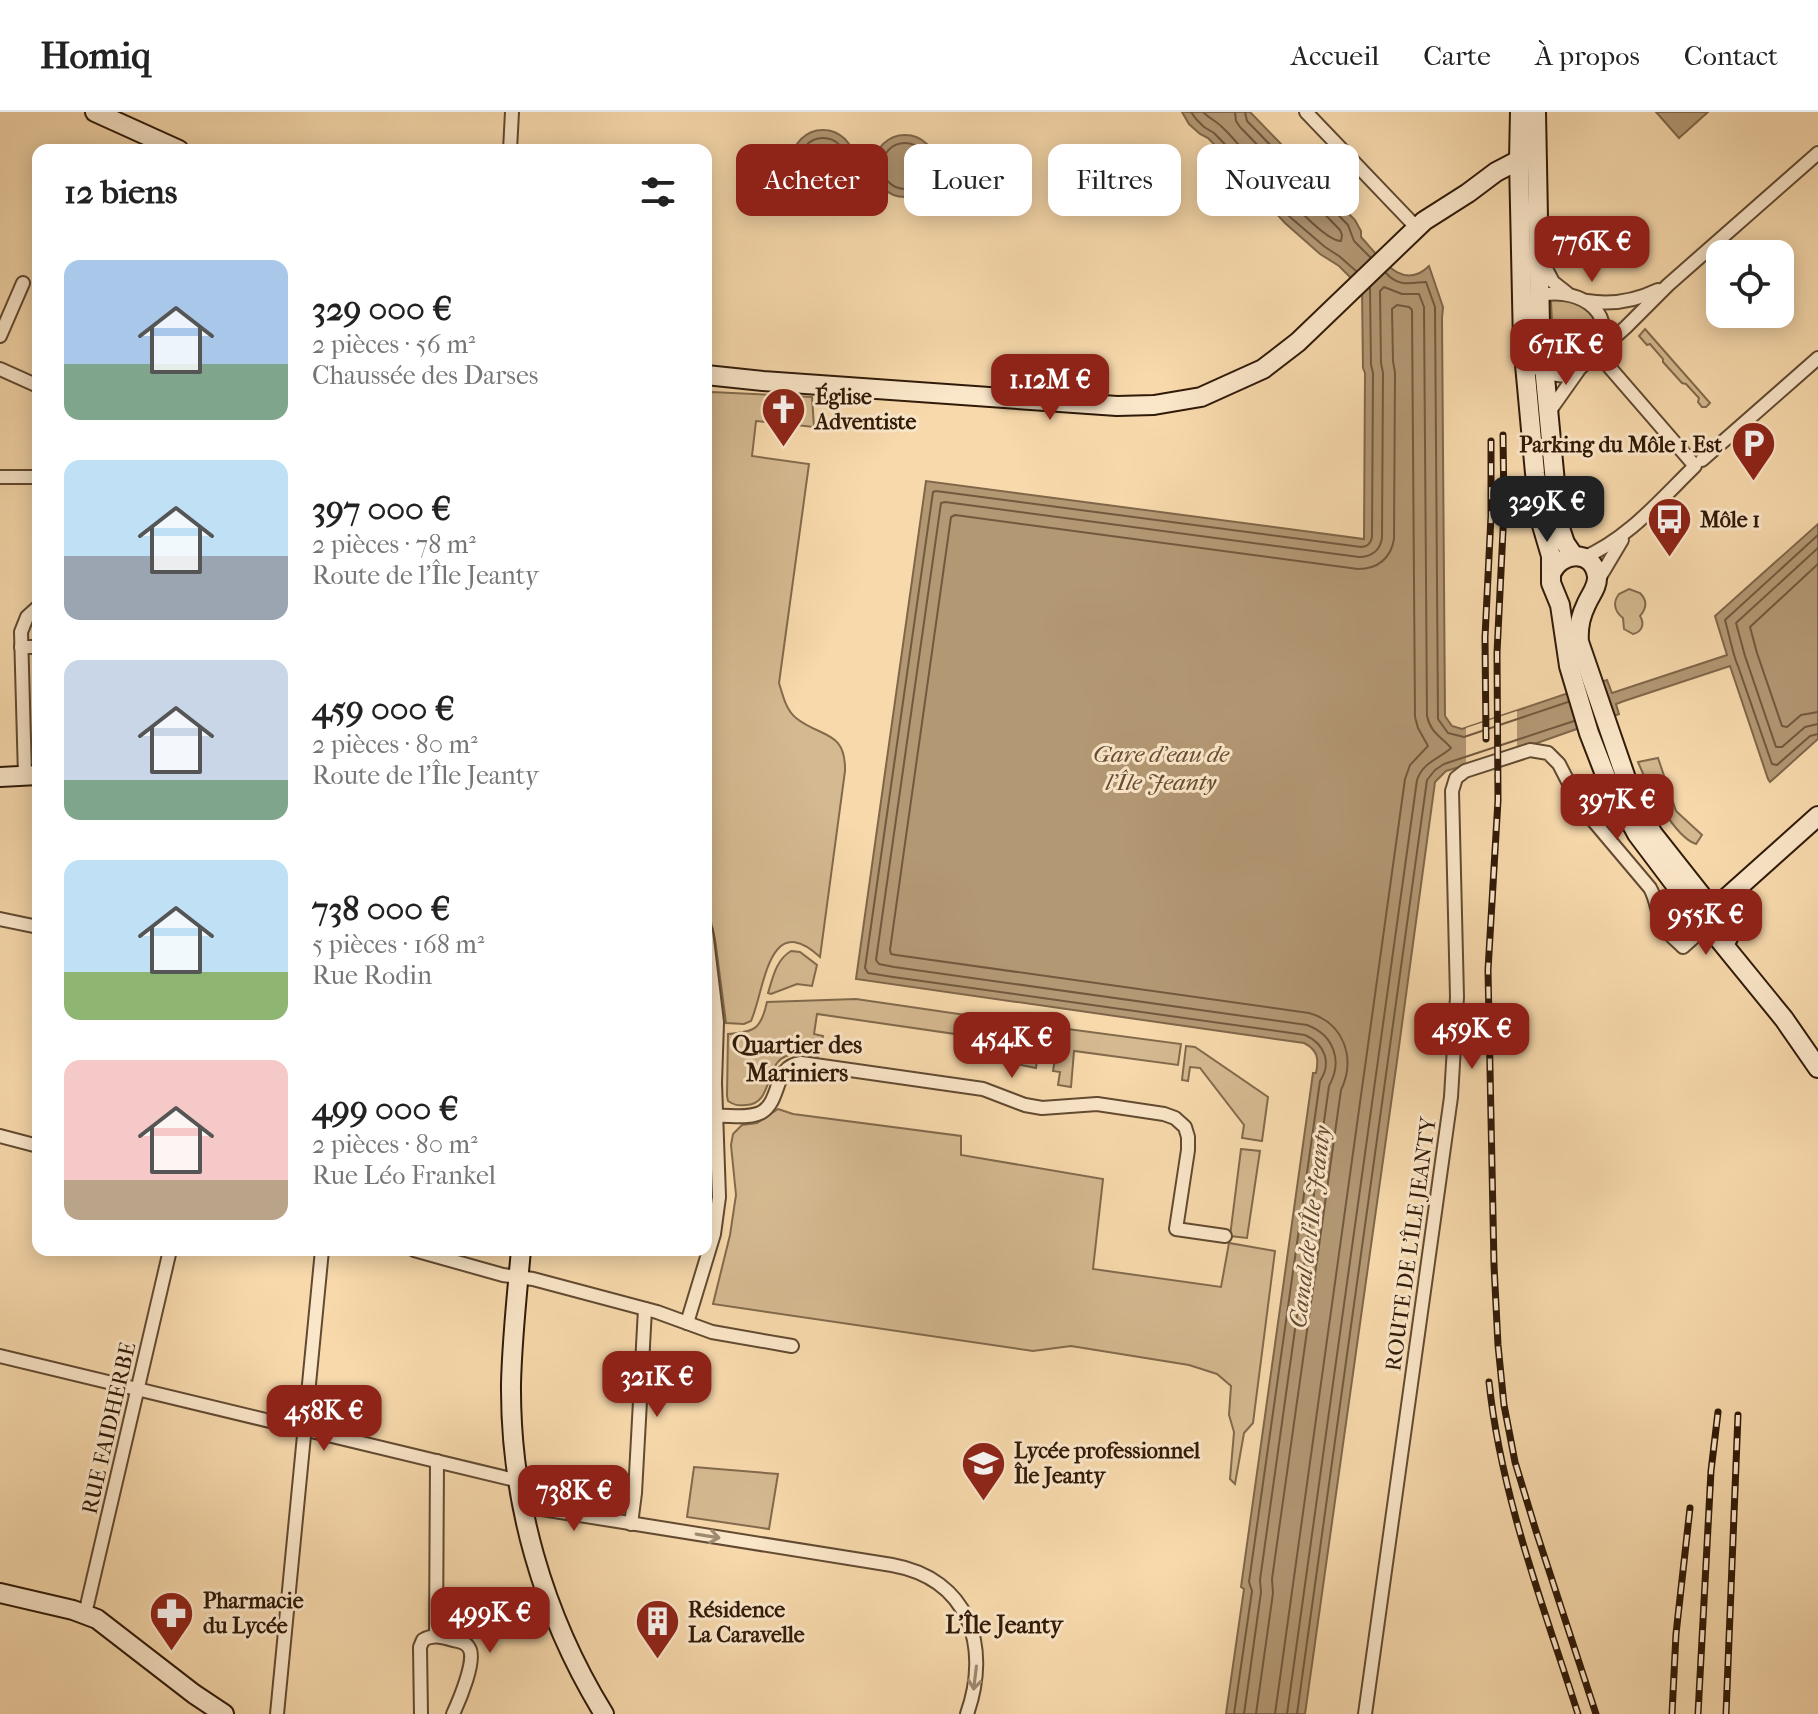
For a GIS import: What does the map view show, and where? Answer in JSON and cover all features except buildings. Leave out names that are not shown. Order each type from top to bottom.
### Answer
[{"type":"street","points":[[95,112],[166,144]]},
{"type":"street","points":[[510,144],[512,112]]},
{"type":"street","points":[[1306,112],[1417,228]]},
{"type":"street","points":[[1520,112],[1528,157],[1529,232],[1521,306],[1523,349],[1540,516],[1551,556],[1551,583],[1561,610],[1565,645],[1607,725],[1644,820],[1738,963],[1789,1025],[1818,1068]]},
{"type":"street","points":[[1528,157],[1536,112]]},
{"type":"street","points":[[1523,349],[1544,373],[1562,376],[1578,370],[1668,285],[1818,153]]},
{"type":"street","points":[[712,376],[1105,405],[1154,405],[1201,397],[1263,369],[1290,349],[1431,216],[1496,172],[1528,157]]},
{"type":"street","points":[[1529,232],[1544,268],[1553,282],[1569,295]]},
{"type":"street","points":[[1538,253],[1544,373],[1560,529],[1565,543],[1594,568],[1597,577],[1594,590],[1583,600],[1574,603],[1564,601],[1555,594]]},
{"type":"street","points":[[0,336],[23,283]]},
{"type":"street","points":[[1521,306],[1529,299],[1551,293],[1598,303],[1623,302],[1654,293],[1668,285]]},
{"type":"street","points":[[1585,301],[1595,308],[1603,321],[1604,334],[1598,354]]},
{"type":"street","points":[[1598,354],[1699,463]]},
{"type":"street","points":[[1551,574],[1562,559],[1600,550],[1629,531],[1699,463],[1818,358]]},
{"type":"street","points":[[0,369],[32,383]]},
{"type":"street","points":[[1548,415],[1578,370]]},
{"type":"street","points":[[0,477],[32,477]]},
{"type":"street","points":[[1629,531],[1608,562],[1583,612],[1579,631],[1589,733],[1624,813],[1651,854],[1710,917]]},
{"type":"street","points":[[0,777],[31,776],[21,647],[23,624],[32,612]]},
{"type":"street","points":[[21,647],[32,647]]},
{"type":"street","name":"ROUTE DE L'ÎLE JEANTY","points":[[1365,1714],[1451,1097],[1457,997],[1452,791],[1456,778],[1465,771],[1530,750],[1552,756],[1580,805],[1650,888],[1656,898],[1662,924],[1673,937],[1683,947],[1710,917]]},
{"type":"street","points":[[1710,917],[1818,816]]},
{"type":"street","points":[[0,919],[32,926]]},
{"type":"street","points":[[712,981],[717,1022],[715,1083],[720,1186],[712,1236]]},
{"type":"street","points":[[716,1116],[760,1113],[773,1099],[783,1072],[790,1065],[801,1063],[983,1089],[1042,1108],[1097,1104],[1164,1114],[1181,1123],[1188,1137],[1176,1229],[1225,1236]]},
{"type":"street","points":[[0,1136],[32,1144]]},
{"type":"street","name":"RUE FAIDHERBE","points":[[85,1614],[169,1256]]},
{"type":"street","points":[[277,1714],[321,1256]]},
{"type":"street","points":[[435,1256],[645,1309],[720,1334],[792,1346]]},
{"type":"street","points":[[521,1256],[511,1382],[514,1448],[523,1506],[535,1563],[554,1615],[579,1671],[604,1714]]},
{"type":"street","points":[[687,1323],[706,1256]]},
{"type":"street","points":[[631,1524],[645,1309]]},
{"type":"street","points":[[0,1356],[519,1481]]},
{"type":"street","points":[[436,1636],[437,1461]]},
{"type":"street","points":[[523,1506],[902,1566],[930,1577],[960,1605],[974,1635],[977,1674],[967,1714]]},
{"type":"street","points":[[0,1593],[85,1614],[109,1627],[224,1714]]},
{"type":"street","points":[[421,1714],[420,1644],[426,1637],[436,1636],[466,1644],[472,1654],[453,1714]]},
{"type":"street","points":[[194,1694],[213,1714]]},
{"type":"shaded area","points":[[1561,298],[1580,305],[1590,313],[1596,332],[1589,351],[1563,371],[1554,361],[1551,302]]},
{"type":"shaded area","points":[[1645,329],[1710,403],[1706,407],[1702,407],[1699,398],[1639,336]]},
{"type":"shaded area","points":[[712,392],[812,397],[814,427],[756,421],[752,456],[809,464],[779,683],[793,715],[837,741],[844,758],[845,771],[820,957],[803,945],[789,942],[779,948],[765,974],[751,1021],[744,1024],[726,1023],[712,926]]},
{"type":"shaded area","points":[[1629,589],[1640,593],[1645,604],[1640,616],[1642,627],[1633,634],[1624,629],[1623,618],[1615,604],[1619,594]]},
{"type":"shaded area","points":[[1658,758],[1676,811],[1702,835],[1696,844],[1670,821],[1638,762]]},
{"type":"shaded area","points":[[791,951],[800,952],[817,965],[812,986],[797,984],[768,993],[778,964]]},
{"type":"shaded area","points":[[856,999],[1041,1026],[1036,1068],[1021,1065],[1024,1044],[817,1014],[814,1034],[823,1036],[818,1056],[803,1053],[786,1056],[773,1069],[759,1100],[743,1105],[728,1101],[728,1034],[755,1027],[762,1018],[767,1002]]},
{"type":"shaded area","points":[[1060,1028],[1181,1044],[1178,1065],[1074,1051],[1071,1087],[1058,1085],[1060,1072],[1053,1071]]},
{"type":"shaded area","points":[[1186,1046],[1195,1047],[1268,1097],[1262,1141],[1242,1138],[1244,1125],[1200,1068],[1190,1067],[1188,1081],[1182,1080]]},
{"type":"shaded area","points":[[778,1109],[793,1114],[961,1136],[961,1155],[1103,1179],[1093,1269],[1221,1287],[1229,1243],[1275,1251],[1253,1423],[1244,1433],[1235,1484],[1230,1479],[1234,1432],[1229,1415],[1231,1386],[1217,1374],[1189,1365],[1071,1346],[1033,1351],[713,1304],[736,1195],[731,1145],[733,1134],[742,1125],[757,1123]]},
{"type":"shaded area","points":[[1241,1149],[1260,1151],[1247,1238],[1230,1236]]},
{"type":"shaded area","points":[[694,1467],[778,1474],[769,1529],[687,1517]]},
{"type":"water","name":"Gare d'eau de l'Île Jeanty","points":[[1182,112],[1250,112],[1281,144],[1214,144],[1189,124]]},
{"type":"water","points":[[1656,112],[1708,112],[1679,138]]},
{"type":"water","points":[[823,130],[845,139],[848,144],[798,144],[811,133]]},
{"type":"water","points":[[905,135],[927,144],[904,144],[904,197],[893,194],[888,191],[888,144],[883,144]]},
{"type":"water","name":"Gare d'eau de l'Île Jeanty","points":[[1279,216],[1351,216],[1361,231],[1361,237],[1392,269],[1410,276],[1429,266],[1443,307],[1445,716],[1452,726],[1462,729],[1607,680],[1612,693],[1727,655],[1715,616],[1818,524],[1818,739],[1770,782],[1730,666],[1616,704],[1619,714],[1446,771],[1435,782],[1305,1714],[1226,1714],[1313,1073],[1317,1068],[1315,1052],[1304,1043],[856,979],[926,481],[1364,539],[1362,289],[1339,266],[1320,254]]},
{"type":"pier","points":[[1517,711],[1517,749],[1466,765],[1466,728]]},
{"type":"railway","points":[[1503,435],[1504,510],[1497,653],[1498,800],[1488,970],[1498,1345],[1504,1405],[1515,1462],[1596,1714]]},
{"type":"railway","points":[[1486,739],[1485,637],[1491,441]]},
{"type":"railway","points":[[1489,1382],[1513,1508],[1578,1714]]},
{"type":"railway","points":[[1698,1714],[1711,1471],[1718,1412]]},
{"type":"railway","points":[[1726,1714],[1738,1415]]},
{"type":"railway","points":[[1672,1714],[1676,1634],[1690,1508]]},
{"type":"place","name":"Église Adventiste","points":[[784,448]]},
{"type":"place","name":"Parking du Môle 1 Est","points":[[1753,483]]},
{"type":"place","name":"Môle 1","points":[[1669,558]]},
{"type":"place","name":"Lycée professionnel Île Jeanty","points":[[983,1502]]},
{"type":"place","name":"Pharmacie du Lycée","points":[[172,1652]]},
{"type":"place","name":"Résidence La Caravelle","points":[[657,1661]]},
{"type":"district","name":"Quartier des Mariniers","points":[[797,1059]]},
{"type":"district","name":"L'Île Jeanty","points":[[1004,1625]]},
{"type":"water label","name":"Canal de l'Île Jeanty","points":[[1310,1227]]}]
